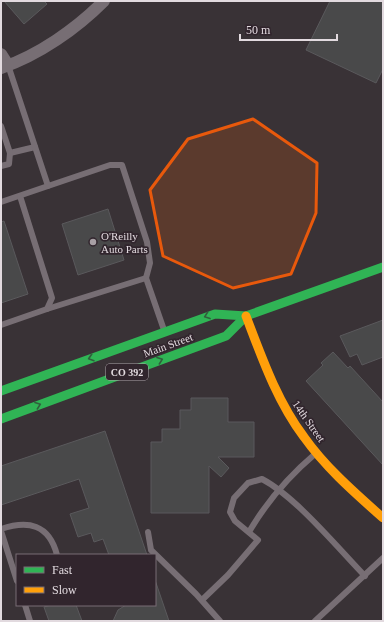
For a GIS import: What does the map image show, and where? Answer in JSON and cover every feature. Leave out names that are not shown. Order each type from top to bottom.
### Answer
[{"type":"main road","name":"Main Street","points":[[1,391],[215,314],[246,316],[383,267]]},
{"type":"main road","name":"Main Street","points":[[1,419],[226,336],[246,316]]},
{"type":"main road","name":"14th Street","points":[[246,316],[281,401],[294,424],[316,453],[383,518]]},
{"type":"main road","points":[[34,370],[76,363]]},
{"type":"street","points":[[1,54],[5,66],[41,49],[66,33],[104,1]]},
{"type":"lane","points":[[5,66],[48,186]]},
{"type":"lane","points":[[1,126],[10,153],[9,164],[1,166]]},
{"type":"lane","points":[[10,153],[35,147]]},
{"type":"lane","points":[[1,202],[110,164],[122,166],[147,242],[150,263],[146,278],[164,332]]},
{"type":"lane","points":[[20,196],[52,298],[48,309]]},
{"type":"lane","points":[[1,325],[146,278]]},
{"type":"lane","points":[[249,532],[261,511],[300,467],[316,453]]},
{"type":"lane","points":[[202,600],[228,575],[258,540],[234,522],[230,512],[234,498],[248,483],[262,479],[279,490],[305,514],[365,576]]},
{"type":"lane","points":[[16,578],[1,530],[27,523],[40,529],[48,536],[55,547],[57,554]]},
{"type":"lane","points":[[148,532],[150,550],[154,554]]},
{"type":"lane","points":[[156,556],[202,600],[220,621]]},
{"type":"lane","points":[[315,621],[383,558]]},
{"type":"lane","points":[[25,606],[30,621]]},
{"type":"highlighted area","points":[[253,119],[317,163],[316,213],[291,274],[233,288],[163,256],[150,190],[188,139]]},
{"type":"building","points":[[4,1],[44,1],[47,4],[24,24]]},
{"type":"building","points":[[330,1],[383,1],[383,69],[376,83],[306,50]]},
{"type":"building","name":"O'Reilly Auto Parts","points":[[108,209],[124,260],[78,275],[62,224]]},
{"type":"building","points":[[4,221],[28,294],[1,303],[1,222]]},
{"type":"building","points":[[383,320],[383,357],[362,365],[357,354],[350,357],[340,336]]},
{"type":"building","points":[[333,352],[348,368],[350,366],[383,402],[383,465],[306,381],[323,365],[321,363]]},
{"type":"building","points":[[191,398],[228,398],[228,422],[254,422],[254,457],[218,457],[229,468],[221,477],[209,466],[209,513],[151,513],[151,442],[162,442],[162,429],[180,429],[180,410],[191,410]]},
{"type":"building","points":[[105,431],[147,554],[109,554],[103,539],[94,542],[91,533],[78,537],[70,514],[89,508],[79,479],[1,505],[1,466]]},
{"type":"building","points":[[156,583],[169,621],[113,621],[118,610],[124,606],[156,606]]},
{"type":"building","points":[[76,606],[82,621],[49,621],[44,607]]},
{"type":"traffic: fast","points":[[1,391],[215,314],[246,316],[383,267]]},
{"type":"traffic: fast","points":[[1,419],[226,336],[246,316]]},
{"type":"traffic: slow","points":[[246,316],[271,379],[294,423],[331,470],[383,518]]},
{"type":"place","name":"O'Reilly Auto Parts","points":[[93,242]]}]
